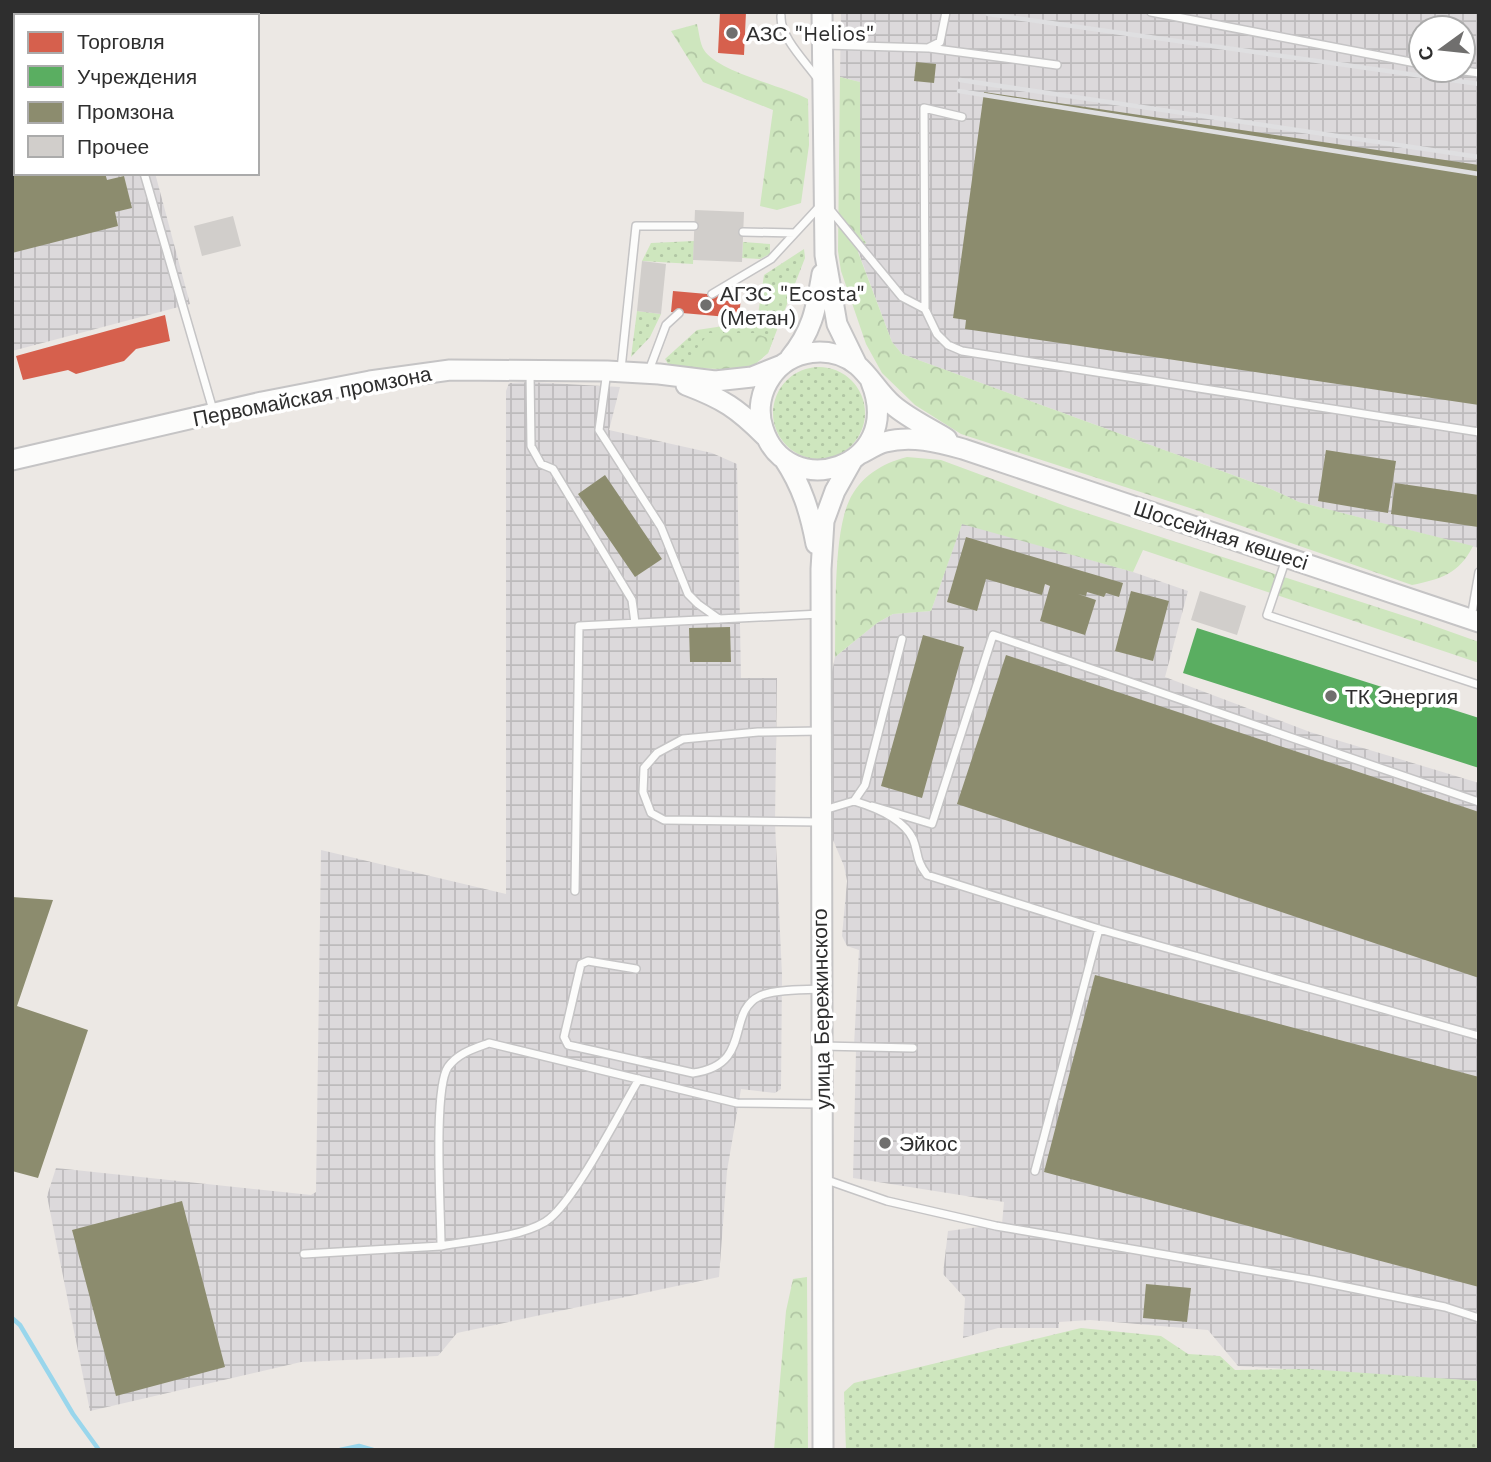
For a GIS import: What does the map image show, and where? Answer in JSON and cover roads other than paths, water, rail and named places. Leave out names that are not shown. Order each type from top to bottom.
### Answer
[{"type":"main road","points":[[822,12],[825,255],[837,324],[857,365],[893,405],[963,449]]},
{"type":"main road","points":[[766,436],[760,414],[763,392],[768,382],[803,341],[814,318],[825,255]]},
{"type":"main road","points":[[653,374],[715,381],[752,377],[806,353],[819,352],[845,358],[857,365]]},
{"type":"main road","name":"Первомайская промзона","points":[[12,460],[370,381],[450,370],[529,369],[653,374]]},
{"type":"main road","points":[[653,374],[722,399],[766,436],[797,478],[806,500],[821,569]]},
{"type":"main road","points":[[821,569],[824,521],[835,491],[874,432],[878,420],[878,407],[871,382]]},
{"type":"main road","points":[[783,458],[794,465],[820,470],[833,468],[885,442],[930,440],[963,449]]},
{"type":"main road","name":"Шоссейная көшесі","points":[[963,449],[1475,620]]},
{"type":"main road","name":"улица Бережинского","points":[[821,569],[822,1450]]},
{"type":"lane","points":[[928,48],[940,42],[946,12]]},
{"type":"lane","points":[[1151,12],[1407,61]]},
{"type":"lane","points":[[781,16],[780,24],[785,34],[822,84]]},
{"type":"lane","points":[[821,45],[928,48],[1057,65]]},
{"type":"lane","points":[[962,117],[924,108],[925,309],[937,334],[948,345],[962,351],[1479,432]]},
{"type":"lane","points":[[145,175],[214,414]]},
{"type":"lane","points":[[712,294],[771,259],[824,202],[902,296],[925,309]]},
{"type":"lane","points":[[694,226],[636,226],[614,372],[599,430],[661,527],[688,594],[719,619]]},
{"type":"lane","points":[[743,232],[795,233]]},
{"type":"lane","points":[[653,374],[666,325],[679,313]]},
{"type":"lane","points":[[529,369],[531,446],[541,464],[553,469],[632,600],[635,623]]},
{"type":"lane","points":[[1286,557],[1267,615],[1479,685]]},
{"type":"lane","points":[[1475,620],[1479,572]]},
{"type":"lane","points":[[575,891],[579,626],[821,614]]},
{"type":"lane","points":[[854,801],[932,824],[993,635],[1479,802]]},
{"type":"lane","points":[[820,731],[758,732],[683,739],[657,753],[644,768],[643,792],[651,813],[664,820],[820,817],[854,801],[865,785],[902,639]]},
{"type":"lane","points":[[872,806],[900,824],[912,838],[918,862],[927,875],[1100,929],[1479,1036]]},
{"type":"lane","points":[[1035,1171],[1100,929]]},
{"type":"lane","points":[[636,969],[588,961],[582,964],[564,1037],[568,1045],[693,1073],[710,1071],[727,1060],[748,1005],[759,996],[821,989]]},
{"type":"lane","points":[[441,1246],[439,1100],[446,1069],[462,1052],[489,1043],[737,1103],[822,1104]]},
{"type":"lane","points":[[821,1046],[913,1048]]},
{"type":"lane","points":[[304,1254],[441,1246],[527,1231],[548,1221],[567,1201],[639,1079]]},
{"type":"lane","points":[[823,1179],[887,1201],[996,1226],[1312,1280],[1445,1307],[1479,1318]]},
{"type":"waterway","points":[[12,1318],[20,1325],[73,1414],[99,1450]]},
{"type":"waterway","points":[[340,1450],[359,1446],[373,1450]]},
{"type":"railway","points":[[988,14],[1479,84]]},
{"type":"railway","points":[[960,80],[1479,157]]},
{"type":"railway","points":[[959,91],[1479,174]]},
{"type":"place","name":"АЗС \"Helios\"","points":[[732,33]]},
{"type":"place","name":"АГЗС \"Ecosta\" (Метан)","points":[[706,305]]},
{"type":"place","name":"ТК Энергия","points":[[1331,696]]},
{"type":"place","name":"Эйкос","points":[[885,1143]]}]
